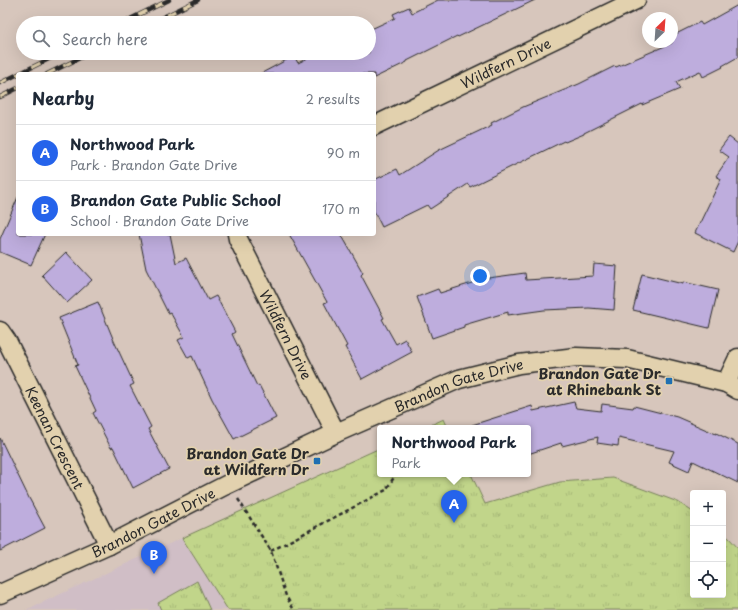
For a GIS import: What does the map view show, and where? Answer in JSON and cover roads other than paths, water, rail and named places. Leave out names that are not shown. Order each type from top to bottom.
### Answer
[{"type":"street","name":"Wildfern Drive","points":[[376,125],[636,0]]},
{"type":"street","name":"Wildfern Drive","points":[[237,236],[336,434]]},
{"type":"street","name":"Keenan Crescent","points":[[0,331],[7,341],[110,545]]},
{"type":"street","name":"Brandon Gate Drive","points":[[0,594],[110,545],[228,484],[459,379],[519,364],[576,357],[627,359],[732,387]]},
{"type":"street","points":[[732,387],[738,358]]},
{"type":"railway","points":[[136,16],[169,0]]},
{"type":"railway","points":[[165,16],[198,0]]},
{"type":"railway","points":[[22,72],[47,60]]},
{"type":"railway","points":[[51,72],[76,60]]},
{"type":"railway","points":[[0,83],[16,75]]},
{"type":"railway","points":[[0,97],[16,89]]},
{"type":"place","name":"Brandon Gate Dr at Rhinebank St","points":[[669,381]]},
{"type":"place","name":"Brandon Gate Dr at Wildfern Dr","points":[[317,461]]},
{"type":"place","name":"Northwood Park","points":[[454,523]]},
{"type":"place","name":"Brandon Gate Public School","points":[[154,574]]}]
